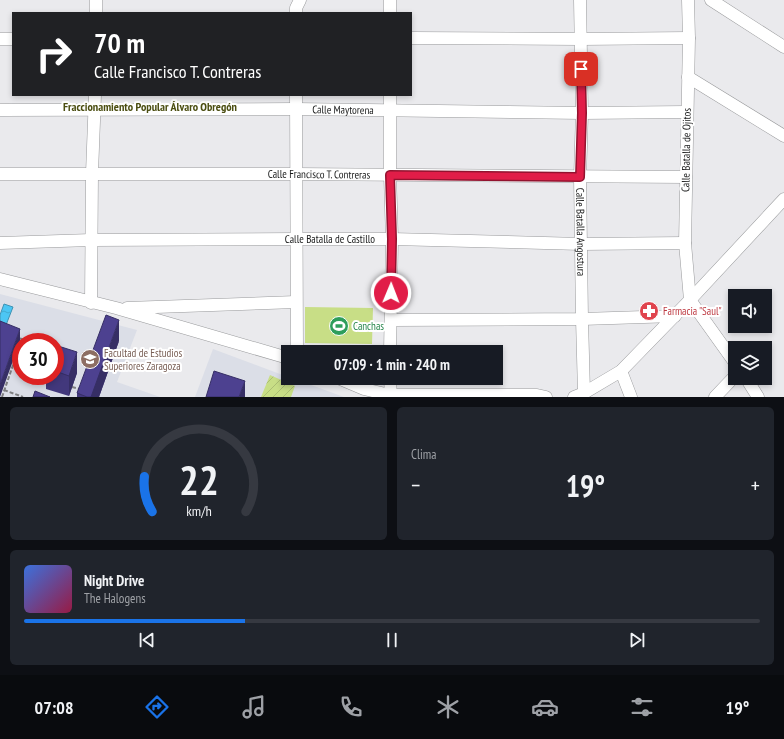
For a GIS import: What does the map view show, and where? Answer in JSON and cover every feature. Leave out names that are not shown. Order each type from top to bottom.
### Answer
[{"type":"street","points":[[96,0],[96,12]]},
{"type":"street","points":[[296,12],[296,8],[300,0]]},
{"type":"street","points":[[390,0],[390,12]]},
{"type":"street","name":"Calle Batalla Angostura","points":[[579,395],[582,319],[580,177],[582,113],[580,0]]},
{"type":"street","name":"Calle Batalla de Ojitos","points":[[688,0],[689,38],[686,112],[685,243],[690,300]]},
{"type":"street","points":[[711,0],[784,47]]},
{"type":"street","points":[[412,38],[689,38]]},
{"type":"street","points":[[0,39],[12,39]]},
{"type":"street","points":[[688,77],[784,136]]},
{"type":"street","points":[[91,303],[92,173],[95,96]]},
{"type":"street","points":[[296,96],[297,345]]},
{"type":"street","points":[[390,96],[392,239],[390,345]]},
{"type":"street","name":"Calle Maytorena","points":[[0,110],[296,109],[582,113],[686,112]]},
{"type":"street","name":"Calle Francisco T. Contreras","points":[[0,174],[92,173],[686,177]]},
{"type":"street","points":[[579,395],[621,371],[675,316],[784,199]]},
{"type":"street","name":"Calle Batalla de Castillo","points":[[0,243],[91,240],[297,239],[392,239],[581,244],[685,243]]},
{"type":"street","points":[[0,279],[91,303],[116,308],[281,356]]},
{"type":"street","points":[[690,300],[728,353]]},
{"type":"street","points":[[116,308],[296,302]]},
{"type":"street","points":[[390,320],[582,319],[675,316]]},
{"type":"street","points":[[621,371],[631,397]]},
{"type":"street","points":[[715,397],[728,383]]},
{"type":"street","points":[[355,385],[390,396],[537,395],[546,397]]},
{"type":"street","points":[[390,385],[390,396]]},
{"type":"street","points":[[750,385],[758,397]]},
{"type":"path","points":[[2,397],[12,367]]},
{"type":"path","points":[[72,387],[83,390]]},
{"type":"path","points":[[4,390],[23,397]]},
{"type":"shaded area","name":"Facultad de Estudios Superiores Zaragoza","points":[[0,294],[137,330],[117,382],[160,397],[0,397]]},
{"type":"shaded area","name":"Facultad de Estudios Superiores Zaragoza","points":[[213,349],[281,374],[281,385],[311,385],[344,397],[195,397]]},
{"type":"green space","name":"Canchas","points":[[305,307],[373,308],[372,344],[305,343]]},
{"type":"green space","points":[[270,375],[281,380],[281,385],[295,386],[291,397],[261,397]]},
{"type":"water","points":[[4,304],[13,307],[6,325],[0,322],[0,315]]},
{"type":"building","points":[[106,315],[119,320],[91,397],[87,397],[77,393]]},
{"type":"building","points":[[0,321],[20,329],[19,333],[12,333],[12,351],[0,385]]},
{"type":"building","points":[[64,348],[77,352],[69,376],[64,374]]},
{"type":"building","points":[[214,371],[245,381],[239,397],[206,397]]},
{"type":"building","points":[[35,391],[50,397],[33,397]]},
{"type":"place","name":"Farmacia \"Saul\"","points":[[649,311]]},
{"type":"place","name":"Canchas","points":[[339,326]]},
{"type":"place","name":"Facultad de Estudios Superiores Zaragoza","points":[[90,359]]},
{"type":"district","name":"Fraccionamiento Popular Álvaro Obregón","points":[[150,106]]},
{"type":"route","points":[[391,293],[392,239],[390,175],[580,177],[582,113],[581,69]]}]
